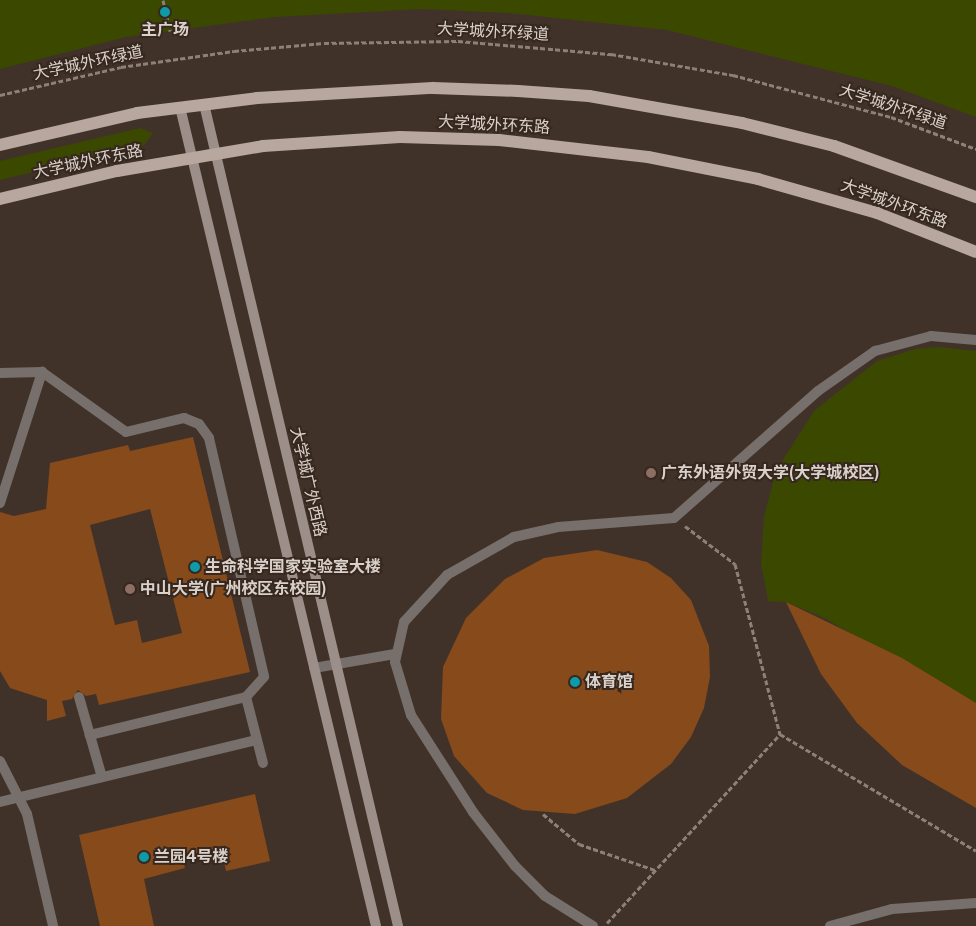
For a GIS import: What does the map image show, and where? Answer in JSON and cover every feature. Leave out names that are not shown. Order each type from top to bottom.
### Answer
[{"type":"main road","name":"大学城外环东路","points":[[0,145],[180,107],[204,104],[433,88],[589,96],[742,123],[834,146],[976,197]]},
{"type":"main road","name":"大学城广外西路","points":[[204,104],[398,926]]},
{"type":"main road","points":[[180,107],[376,926]]},
{"type":"main road","name":"大学城外环东路","points":[[0,199],[193,157],[310,141],[400,137],[586,148],[702,166],[810,193],[976,252]]},
{"type":"lane","points":[[593,926],[545,896],[485,829],[411,715],[395,654],[400,629],[420,601],[447,575],[499,542],[558,527],[674,518],[818,391],[875,351],[931,336],[976,340]]},
{"type":"lane","points":[[0,503],[42,372]]},
{"type":"lane","points":[[0,373],[42,372],[126,432],[184,418],[204,428],[264,667],[258,688],[246,697],[90,735]]},
{"type":"lane","points":[[314,668],[395,654]]},
{"type":"lane","points":[[79,697],[102,778]]},
{"type":"lane","points":[[246,697],[263,763]]},
{"type":"lane","points":[[0,802],[258,740]]},
{"type":"lane","points":[[0,761],[21,797],[53,926]]},
{"type":"lane","points":[[830,926],[892,909],[976,903]]},
{"type":"path","points":[[163,0],[170,31]]},
{"type":"path","name":"大学城外环绿道","points":[[0,95],[170,59],[278,46],[474,42],[611,54],[741,77],[891,117],[976,149]]},
{"type":"path","points":[[674,518],[736,564],[780,734],[976,850]]},
{"type":"path","points":[[604,926],[780,734]]},
{"type":"path","points":[[543,814],[579,844],[655,870]]},
{"type":"green space","points":[[0,0],[976,0],[976,117],[892,86],[667,30],[509,13],[422,9],[275,17],[126,37],[0,69]]},
{"type":"green space","points":[[140,128],[153,133],[144,145],[0,180],[0,161]]},
{"type":"green space","points":[[939,347],[976,351],[976,703],[824,618],[786,602],[768,601],[761,563],[764,517],[776,471],[814,411],[877,361],[915,349]]},
{"type":"building","name":"生命科学国家实验室大楼","points":[[193,437],[250,672],[99,705],[96,694],[86,696],[78,690],[72,699],[62,701],[66,716],[47,721],[47,700],[10,688],[0,671],[0,512],[14,516],[46,509],[50,463],[128,445],[130,451]],"holes":[[[150,509],[182,633],[142,643],[137,620],[115,625],[90,525]]]},
{"type":"building","name":"体育馆","points":[[597,550],[647,562],[671,578],[691,600],[709,646],[710,677],[704,708],[691,737],[671,764],[627,798],[575,814],[523,810],[487,793],[454,756],[441,719],[443,667],[466,618],[505,579],[544,558]]},
{"type":"building","points":[[786,602],[902,658],[976,703],[976,808],[902,765],[857,723],[821,674]]},
{"type":"building","name":"兰园4号楼","points":[[255,794],[270,861],[226,871],[222,853],[183,861],[185,868],[144,879],[154,926],[100,926],[79,835]]},
{"type":"place","name":"主广场","points":[[165,12]]},
{"type":"place","name":"广东外语外贸大学(大学城校区)","points":[[651,473]]},
{"type":"place","name":"生命科学国家实验室大楼","points":[[195,567]]},
{"type":"place","name":"中山大学(广州校区东校园)","points":[[130,589]]},
{"type":"place","name":"体育馆","points":[[575,682]]},
{"type":"place","name":"兰园4号楼","points":[[144,857]]}]
